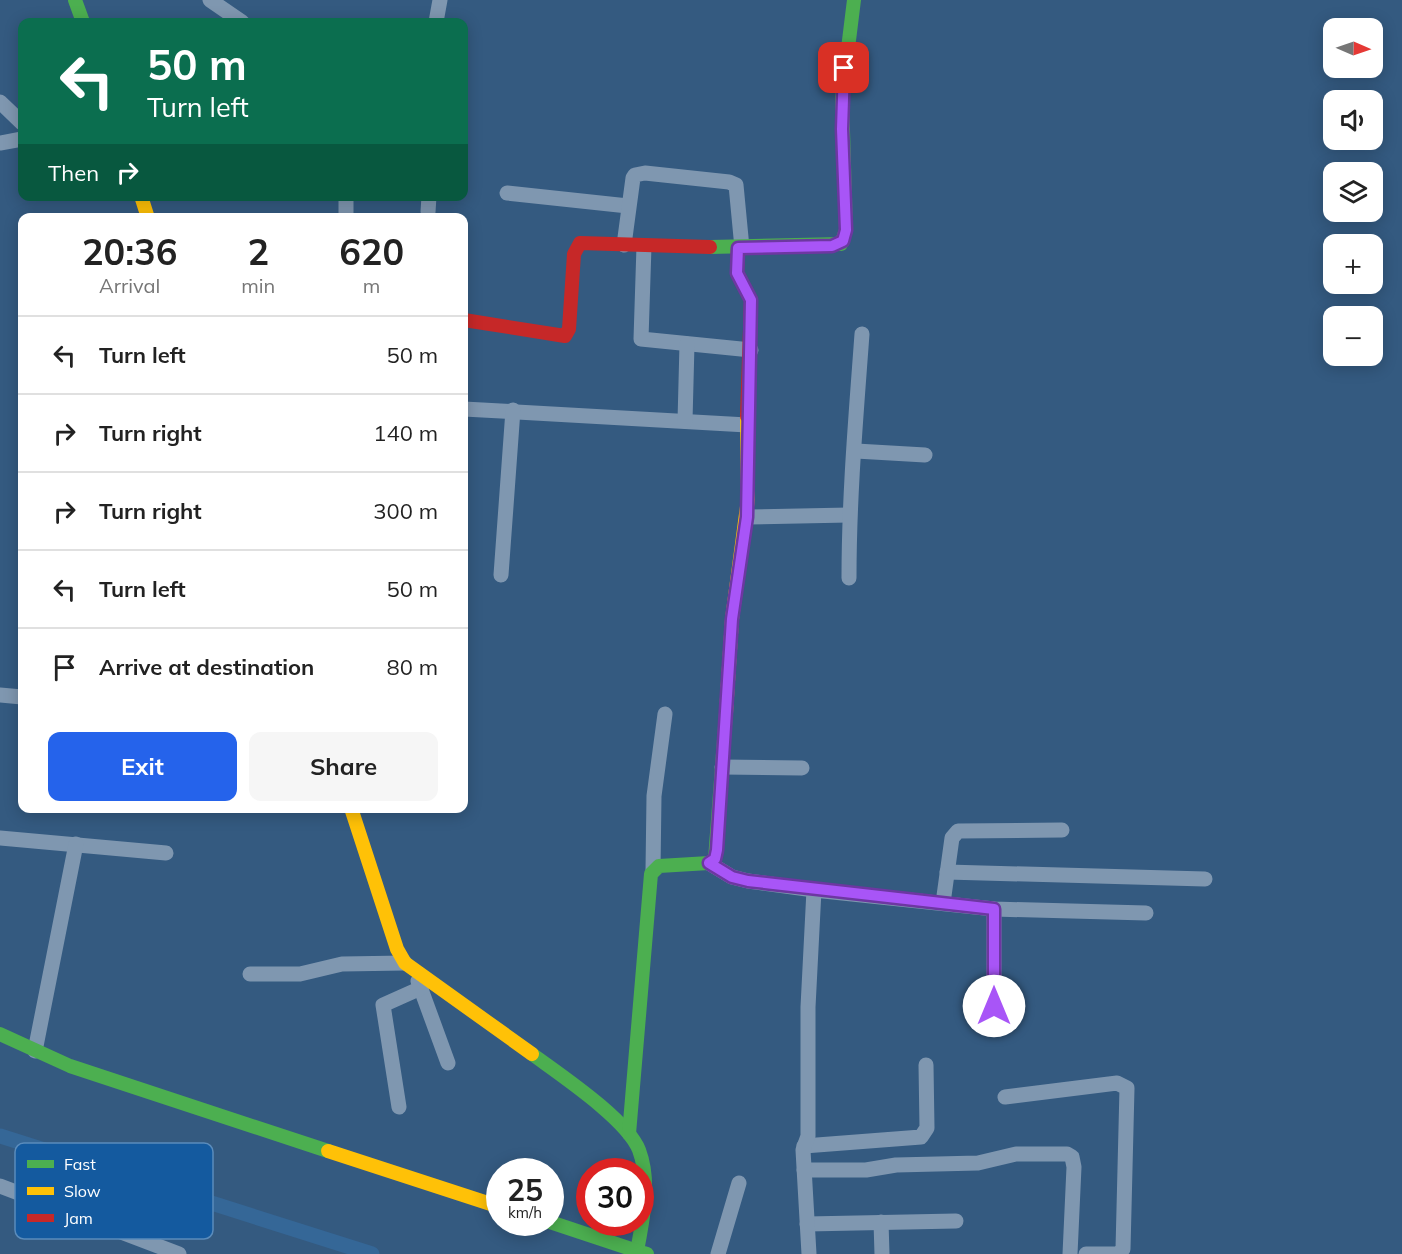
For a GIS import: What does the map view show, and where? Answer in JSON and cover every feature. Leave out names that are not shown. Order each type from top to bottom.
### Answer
[{"type":"main road","points":[[75,0],[82,18]]},
{"type":"main road","points":[[468,321],[565,336],[568,332],[576,246],[582,243],[740,248],[832,246],[843,241],[846,230],[842,98],[854,0]]},
{"type":"main road","points":[[629,1134],[653,870],[664,865],[709,863],[715,859],[717,850],[732,619],[747,517],[751,300],[737,273],[740,248]]},
{"type":"main road","points":[[353,813],[397,949],[410,968],[583,1094],[629,1134],[638,1146],[644,1185],[640,1253],[564,1227]]},
{"type":"main road","points":[[0,1034],[35,1051],[113,1082],[486,1202]]},
{"type":"street","points":[[210,0],[236,18]]},
{"type":"street","points":[[437,18],[440,0]]},
{"type":"street","points":[[0,102],[18,119]]},
{"type":"street","points":[[0,143],[18,140]]},
{"type":"street","points":[[624,245],[633,178],[639,173],[733,183],[738,189],[740,248]]},
{"type":"street","points":[[507,193],[628,206]]},
{"type":"street","points":[[644,246],[640,337],[751,350]]},
{"type":"street","points":[[849,578],[849,515],[856,452],[854,433],[862,334]]},
{"type":"street","points":[[685,421],[687,344]]},
{"type":"street","points":[[468,409],[747,425]]},
{"type":"street","points":[[501,575],[513,410]]},
{"type":"street","points":[[856,452],[925,455]]},
{"type":"street","points":[[747,517],[849,515]]},
{"type":"street","points":[[0,700],[18,698]]},
{"type":"street","points":[[653,870],[653,805],[665,714]]},
{"type":"street","points":[[722,767],[802,768]]},
{"type":"street","points":[[943,903],[952,838],[958,831],[1062,830]]},
{"type":"street","points":[[0,838],[166,853]]},
{"type":"street","points":[[35,1051],[76,844]]},
{"type":"street","points":[[709,863],[727,874],[748,881],[814,890],[994,909],[1146,913]]},
{"type":"street","points":[[947,872],[1205,879]]},
{"type":"street","points":[[809,1254],[804,1146],[808,1136],[808,1007],[814,890]]},
{"type":"street","points":[[994,909],[994,1006]]},
{"type":"street","points":[[250,974],[290,975],[342,964],[410,968],[421,988],[448,1063]]},
{"type":"street","points":[[399,1107],[383,1005],[421,988]]},
{"type":"street","points":[[804,1146],[921,1137],[927,1128],[926,1065]]},
{"type":"street","points":[[1005,1096],[1117,1083],[1127,1088],[1123,1249],[1118,1254],[1086,1254]]},
{"type":"street","points":[[804,1170],[866,1170],[896,1165],[978,1163],[1005,1156],[1031,1153],[1067,1154],[1072,1157],[1074,1167],[1070,1254]]},
{"type":"street","points":[[718,1254],[739,1183]]},
{"type":"street","points":[[0,1186],[15,1192]]},
{"type":"street","points":[[807,1224],[956,1221]]},
{"type":"street","points":[[881,1222],[882,1254]]},
{"type":"street","points":[[140,1239],[179,1254]]},
{"type":"waterway","points":[[0,1136],[22,1143]]},
{"type":"waterway","points":[[213,1204],[372,1254]]},
{"type":"traffic: fast","points":[[75,0],[82,18]]},
{"type":"traffic: fast","points":[[710,247],[841,244],[846,230],[842,97],[854,0]]},
{"type":"traffic: fast","points":[[629,1134],[651,874],[659,866],[709,863],[715,859],[726,713]]},
{"type":"traffic: fast","points":[[0,1034],[70,1066],[328,1151]]},
{"type":"traffic: fast","points":[[532,1054],[607,1111],[632,1138],[639,1150],[643,1162],[645,1188],[637,1251],[647,1254]]},
{"type":"traffic: fast","points":[[564,1227],[637,1251],[637,1254]]},
{"type":"traffic: slow","points":[[143,201],[146,213]]},
{"type":"traffic: slow","points":[[726,713],[732,619],[748,499],[747,416]]},
{"type":"traffic: slow","points":[[353,813],[397,949],[405,963],[532,1054]]},
{"type":"traffic: slow","points":[[328,1151],[486,1202]]},
{"type":"traffic: jam","points":[[468,321],[565,336],[569,329],[574,254],[580,243],[710,247]]},
{"type":"traffic: jam","points":[[738,248],[737,273],[751,300],[747,416]]},
{"type":"route","points":[[844,68],[842,129],[846,230],[843,241],[841,244],[832,246],[738,248],[737,273],[751,300],[747,425],[748,499],[745,538],[732,619],[717,850],[715,859],[709,863],[721,872],[748,881],[994,909],[994,1006]]}]
